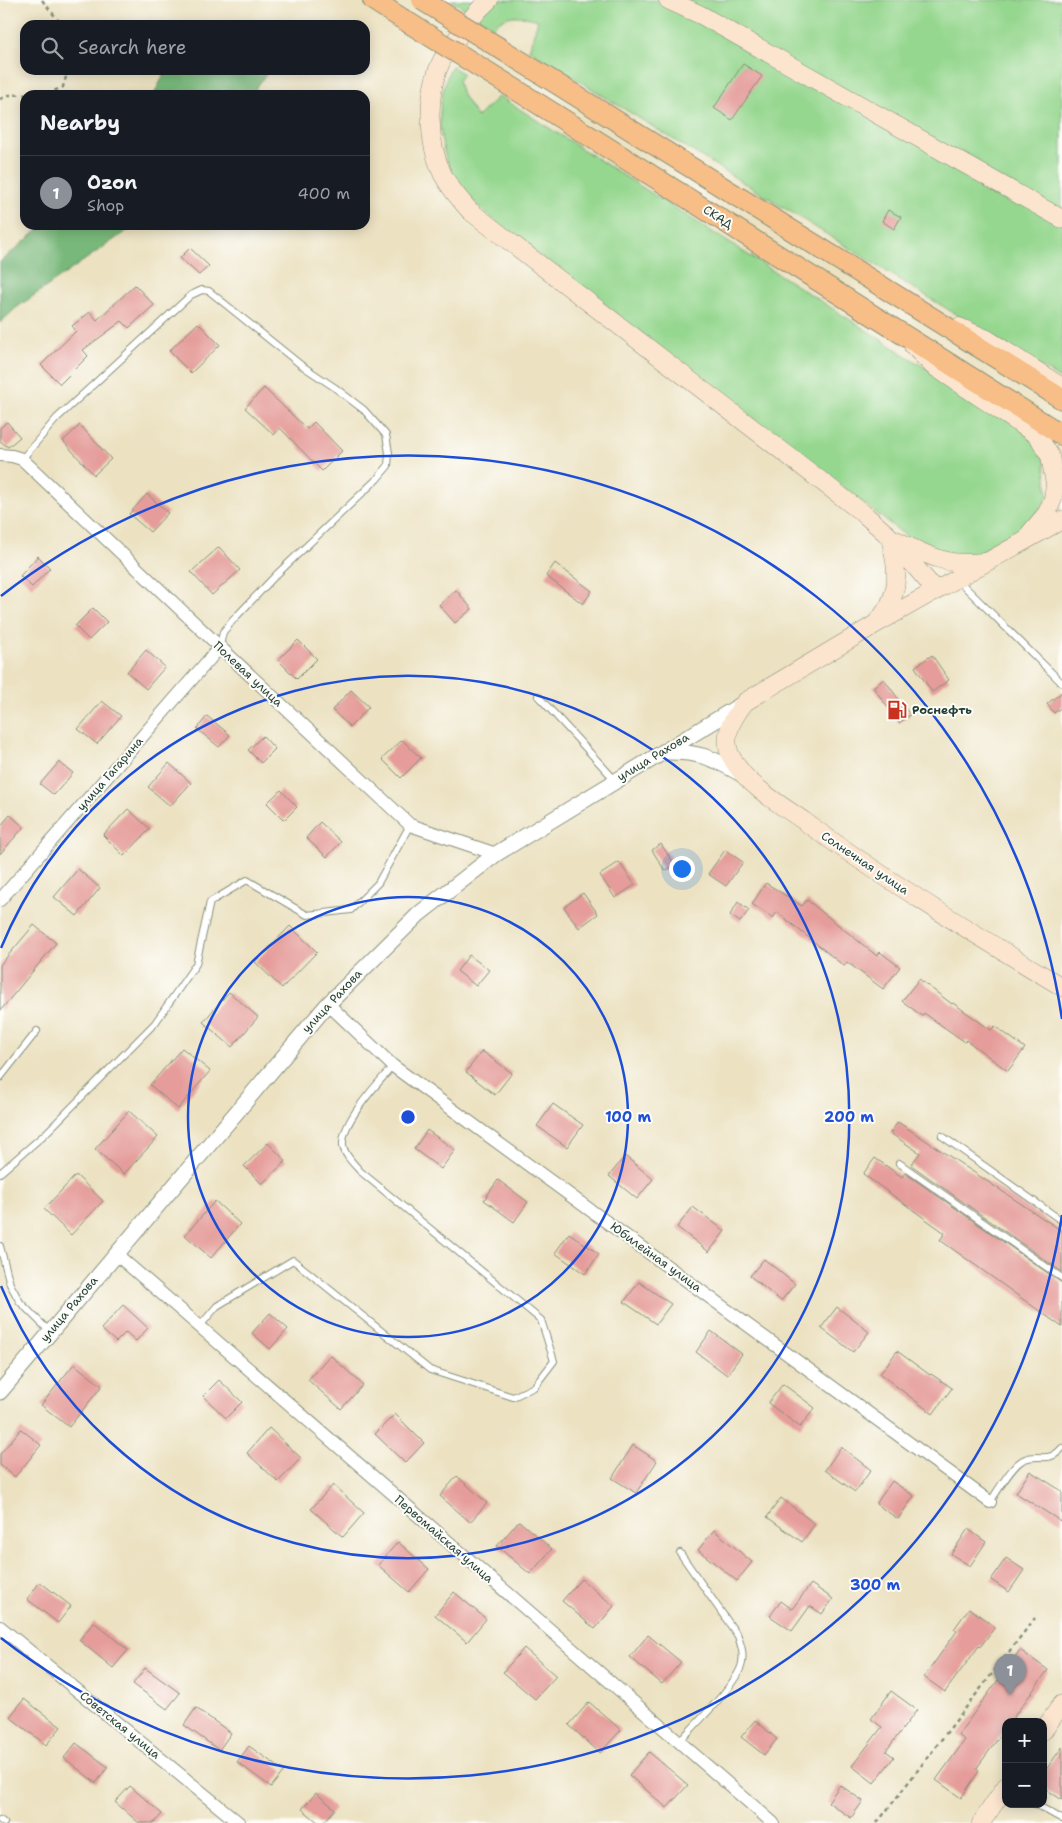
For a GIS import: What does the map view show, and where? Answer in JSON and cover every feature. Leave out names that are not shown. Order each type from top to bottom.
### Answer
[{"type":"highway","name":"СКАД","points":[[373,0],[1062,435]]},
{"type":"highway","points":[[422,0],[1062,399]]},
{"type":"main road","points":[[489,0],[474,13],[442,60],[432,97],[430,115],[436,157],[443,175],[458,198],[470,211],[864,514],[889,536],[936,591]]},
{"type":"main road","points":[[668,0],[710,20],[1062,219]]},
{"type":"main road","points":[[914,307],[987,339],[1062,387]]},
{"type":"main road","points":[[900,332],[932,365],[1038,436],[1050,456],[1055,484],[1053,499],[1043,520],[1021,542]]},
{"type":"main road","points":[[745,702],[874,625],[1062,520]]},
{"type":"main road","points":[[889,536],[927,555],[950,562],[966,565],[987,562]]},
{"type":"main road","points":[[874,625],[885,613],[892,600],[896,586],[896,563],[889,536]]},
{"type":"main road","name":"Солнечная улица","points":[[745,702],[733,718],[728,733],[728,747],[732,760],[746,777],[827,837],[911,895],[1062,987]]},
{"type":"main road","points":[[1047,1726],[1062,1704]]},
{"type":"main road","points":[[981,1823],[1002,1792]]},
{"type":"street","points":[[0,455],[22,459]]},
{"type":"street","name":"Полевая улица","points":[[22,459],[220,648],[410,825],[496,854]]},
{"type":"street","name":"улица Гагарина","points":[[0,900],[220,648]]},
{"type":"street","name":"улица Рахова","points":[[0,1392],[328,1004],[419,914],[496,854],[745,702]]},
{"type":"street","points":[[661,753],[682,752],[698,754],[716,760],[746,777]]},
{"type":"street","name":"Юбилейная улица","points":[[328,1004],[393,1066],[990,1502]]},
{"type":"street","name":"Первомайская улица","points":[[116,1254],[773,1823]]},
{"type":"street","name":"Советская улица","points":[[0,1627],[239,1823]]},
{"type":"lane","points":[[22,459],[57,418],[191,295],[202,290],[209,291],[301,365],[364,410],[386,435],[389,453],[388,466],[377,479],[276,575],[234,619],[223,632],[220,648]]},
{"type":"lane","points":[[957,579],[1062,683]]},
{"type":"lane","points":[[538,696],[615,780]]},
{"type":"lane","points":[[0,1173],[45,1134],[155,1023],[196,964],[210,902],[247,880],[307,916],[351,910],[378,883],[410,825]]},
{"type":"lane","points":[[0,1078],[37,1030]]},
{"type":"lane","points":[[200,1326],[217,1306],[293,1260],[430,1370],[513,1397],[534,1387],[554,1361],[541,1320],[360,1171],[350,1160],[343,1145],[350,1120],[364,1100],[393,1066]]},
{"type":"lane","points":[[942,1136],[1062,1221]]},
{"type":"lane","points":[[899,1162],[1062,1278]]},
{"type":"lane","points":[[0,1246],[10,1284],[20,1302],[50,1332]]},
{"type":"lane","points":[[990,1502],[1019,1462],[1027,1458],[1049,1457],[1062,1448]]},
{"type":"lane","points":[[679,1742],[736,1678],[742,1665],[743,1652],[738,1636],[680,1554]]},
{"type":"lane","points":[[1041,1808],[1062,1819]]},
{"type":"lane","points":[[0,1820],[4,1823]]},
{"type":"path","points":[[42,0],[58,20]]},
{"type":"path","points":[[56,90],[63,87],[67,75]]},
{"type":"path","points":[[0,98],[20,95]]},
{"type":"path","points":[[877,1823],[1035,1618]]},
{"type":"green space","points":[[451,0],[1062,0],[1062,380],[529,50],[538,20],[514,16],[498,22],[493,27]]},
{"type":"green space","points":[[452,66],[463,74],[458,81],[461,92],[477,117],[499,96],[1026,432],[1044,458],[1048,497],[1026,529],[986,554],[950,558],[910,539],[502,227],[467,195],[451,171],[446,158],[440,118],[443,91]]},
{"type":"green space","points":[[164,75],[265,75],[255,90],[156,90]]},
{"type":"green space","points":[[38,230],[128,230],[16,308],[0,323],[0,262]]},
{"type":"building","points":[[743,64],[762,76],[732,120],[714,108]]},
{"type":"building","points":[[888,210],[901,217],[894,229],[882,221]]},
{"type":"building","points":[[190,248],[209,266],[199,275],[180,258]]},
{"type":"building","points":[[135,285],[154,305],[129,328],[122,321],[83,350],[88,356],[60,384],[41,365],[76,331],[72,326],[90,312],[97,320]]},
{"type":"building","points":[[198,323],[220,345],[191,373],[169,351]]},
{"type":"building","points":[[264,388],[307,429],[314,422],[342,451],[322,471],[280,428],[274,435],[245,408]]},
{"type":"building","points":[[7,422],[20,437],[8,447],[0,441],[0,428]]},
{"type":"building","points":[[80,425],[111,459],[94,475],[63,441]]},
{"type":"building","points":[[147,494],[168,513],[150,532],[129,514]]},
{"type":"building","points":[[219,547],[240,570],[212,595],[191,572]]},
{"type":"building","points":[[38,556],[50,568],[32,587],[20,576]]},
{"type":"building","points":[[555,563],[592,591],[583,604],[546,576]]},
{"type":"building","points":[[456,590],[472,609],[455,623],[439,605]]},
{"type":"building","points":[[93,608],[107,622],[89,640],[75,626]]},
{"type":"building","points":[[298,640],[317,659],[297,679],[278,660]]},
{"type":"building","points":[[146,650],[165,667],[146,689],[127,672]]},
{"type":"building","points":[[932,655],[949,680],[932,692],[915,667]]},
{"type":"building","points":[[884,679],[910,715],[899,723],[873,687]]},
{"type":"building","points":[[351,690],[369,707],[350,727],[332,710]]},
{"type":"building","points":[[1062,692],[1062,707],[1054,713],[1047,704]]},
{"type":"building","points":[[102,701],[121,716],[97,744],[78,729]]},
{"type":"building","points":[[207,716],[230,735],[219,747],[197,729]]},
{"type":"building","points":[[263,736],[275,749],[261,763],[248,750]]},
{"type":"building","points":[[402,740],[421,758],[401,778],[382,759]]},
{"type":"building","points":[[59,762],[73,773],[54,795],[40,784]]},
{"type":"building","points":[[169,763],[191,783],[170,806],[148,787]]},
{"type":"building","points":[[281,790],[297,807],[284,820],[267,803]]},
{"type":"building","points":[[128,809],[150,829],[124,856],[103,835]]},
{"type":"building","points":[[10,815],[24,827],[0,854],[0,827]]},
{"type":"building","points":[[320,822],[341,842],[327,857],[306,838]]},
{"type":"building","points":[[661,844],[675,865],[665,871],[652,850]]},
{"type":"building","points":[[725,850],[743,862],[726,886],[708,874]]},
{"type":"building","points":[[619,862],[635,885],[615,898],[600,875]]},
{"type":"building","points":[[78,869],[100,888],[77,916],[54,897]]},
{"type":"building","points":[[766,883],[802,906],[807,900],[877,956],[880,952],[900,967],[883,989],[847,962],[844,966],[777,912],[773,918],[752,904]]},
{"type":"building","points":[[583,893],[598,914],[579,928],[564,907]]},
{"type":"building","points":[[738,902],[749,910],[740,922],[730,915]]},
{"type":"building","points":[[34,925],[56,943],[0,1011],[0,965]]},
{"type":"building","points":[[290,926],[317,952],[282,988],[255,962]]},
{"type":"building","points":[[469,955],[489,970],[476,986],[457,971]]},
{"type":"building","points":[[919,979],[991,1030],[995,1026],[1025,1048],[1008,1071],[966,1040],[965,1042],[924,1013],[922,1016],[902,1001]]},
{"type":"building","points":[[229,992],[258,1017],[232,1047],[203,1022]]},
{"type":"building","points":[[182,1048],[210,1071],[178,1109],[150,1085]]},
{"type":"building","points":[[482,1051],[512,1073],[495,1095],[466,1072]]},
{"type":"building","points":[[553,1104],[583,1125],[567,1147],[537,1126]]},
{"type":"building","points":[[129,1111],[158,1137],[124,1174],[95,1149]]},
{"type":"building","points":[[898,1122],[1062,1231],[1062,1272],[911,1165],[920,1153],[890,1133]]},
{"type":"building","points":[[427,1130],[455,1150],[441,1169],[414,1149]]},
{"type":"building","points":[[268,1143],[286,1161],[262,1184],[244,1166]]},
{"type":"building","points":[[625,1156],[653,1179],[637,1199],[609,1176]]},
{"type":"building","points":[[875,1158],[902,1177],[905,1173],[1062,1283],[1062,1327],[940,1240],[945,1233],[863,1174]]},
{"type":"building","points":[[76,1175],[103,1201],[71,1235],[44,1209]]},
{"type":"building","points":[[498,1180],[528,1202],[514,1222],[484,1200]]},
{"type":"building","points":[[215,1201],[240,1224],[211,1258],[185,1235]]},
{"type":"building","points":[[693,1207],[725,1231],[709,1252],[677,1227]]},
{"type":"building","points":[[569,1233],[599,1254],[585,1274],[555,1253]]},
{"type":"building","points":[[764,1259],[795,1284],[781,1301],[750,1276]]},
{"type":"building","points":[[639,1282],[671,1304],[656,1324],[624,1302]]},
{"type":"building","points":[[123,1305],[148,1328],[136,1341],[126,1332],[116,1342],[101,1329]]},
{"type":"building","points":[[837,1307],[869,1332],[853,1352],[821,1328]]},
{"type":"building","points":[[270,1313],[288,1329],[270,1349],[252,1333]]},
{"type":"building","points":[[711,1331],[742,1354],[727,1375],[696,1352]]},
{"type":"building","points":[[897,1351],[952,1388],[933,1414],[880,1374]]},
{"type":"building","points":[[330,1355],[363,1385],[341,1409],[308,1380]]},
{"type":"building","points":[[74,1364],[102,1386],[69,1427],[41,1405]]},
{"type":"building","points":[[219,1380],[242,1402],[226,1418],[203,1396]]},
{"type":"building","points":[[783,1384],[815,1408],[800,1427],[768,1403]]},
{"type":"building","points":[[395,1414],[424,1443],[405,1463],[375,1434]]},
{"type":"building","points":[[269,1428],[301,1458],[278,1482],[247,1453]]},
{"type":"building","points":[[21,1429],[41,1445],[15,1477],[0,1465],[0,1454]]},
{"type":"building","points":[[633,1445],[657,1461],[636,1493],[612,1478]]},
{"type":"building","points":[[841,1447],[871,1470],[855,1492],[825,1470]]},
{"type":"building","points":[[1030,1471],[1062,1491],[1062,1522],[1016,1493]]},
{"type":"building","points":[[457,1476],[487,1503],[470,1522],[440,1496]]},
{"type":"building","points":[[892,1481],[914,1496],[898,1519],[876,1504]]},
{"type":"building","points":[[333,1485],[364,1513],[343,1537],[311,1509]]},
{"type":"building","points":[[781,1498],[815,1524],[802,1542],[767,1517]]},
{"type":"building","points":[[519,1521],[552,1549],[530,1574],[497,1546]]},
{"type":"building","points":[[968,1529],[986,1542],[970,1566],[951,1554]]},
{"type":"building","points":[[714,1530],[752,1562],[737,1581],[698,1550]]},
{"type":"building","points":[[398,1542],[429,1569],[409,1592],[378,1565]]},
{"type":"building","points":[[1006,1558],[1024,1570],[1009,1592],[991,1580]]},
{"type":"building","points":[[581,1579],[614,1606],[595,1629],[562,1601]]},
{"type":"building","points":[[40,1582],[71,1606],[58,1623],[27,1599]]},
{"type":"building","points":[[811,1584],[833,1599],[822,1614],[810,1606],[792,1631],[770,1616],[781,1601],[792,1609]]},
{"type":"building","points":[[454,1592],[486,1619],[467,1642],[435,1615]]},
{"type":"building","points":[[969,1608],[995,1627],[945,1692],[924,1677],[957,1631],[954,1629]]},
{"type":"building","points":[[94,1622],[128,1650],[113,1668],[79,1640]]},
{"type":"building","points":[[648,1635],[681,1662],[662,1684],[630,1657]]},
{"type":"building","points":[[524,1648],[556,1676],[535,1699],[503,1672]]},
{"type":"building","points":[[1020,1650],[1048,1670],[1013,1718],[1002,1718],[1002,1733],[976,1769],[979,1771],[961,1798],[936,1780],[965,1740],[958,1735]]},
{"type":"building","points":[[145,1668],[180,1693],[167,1709],[133,1684]]},
{"type":"building","points":[[891,1691],[917,1710],[886,1751],[894,1757],[874,1783],[852,1766],[882,1727],[871,1719]]},
{"type":"building","points":[[24,1699],[61,1727],[46,1745],[10,1717]]},
{"type":"building","points":[[589,1702],[621,1730],[600,1753],[569,1725]]},
{"type":"building","points":[[196,1708],[231,1733],[219,1750],[184,1725]]},
{"type":"building","points":[[755,1720],[777,1739],[764,1755],[741,1737]]},
{"type":"building","points":[[76,1743],[108,1767],[96,1783],[64,1758]]},
{"type":"building","points":[[249,1746],[284,1771],[271,1787],[237,1762]]},
{"type":"building","points":[[1062,1747],[1062,1800],[1047,1790],[1047,1768]]},
{"type":"building","points":[[649,1752],[688,1785],[667,1808],[629,1775]]},
{"type":"building","points":[[840,1785],[863,1801],[851,1818],[828,1802]]},
{"type":"building","points":[[130,1786],[162,1814],[154,1823],[139,1823],[115,1802]]},
{"type":"building","points":[[316,1793],[335,1809],[323,1823],[319,1823],[302,1809]]},
{"type":"place","name":"Роснефть","points":[[897,710]]},
{"type":"place","name":"Ozon","points":[[1010,1695]]}]
